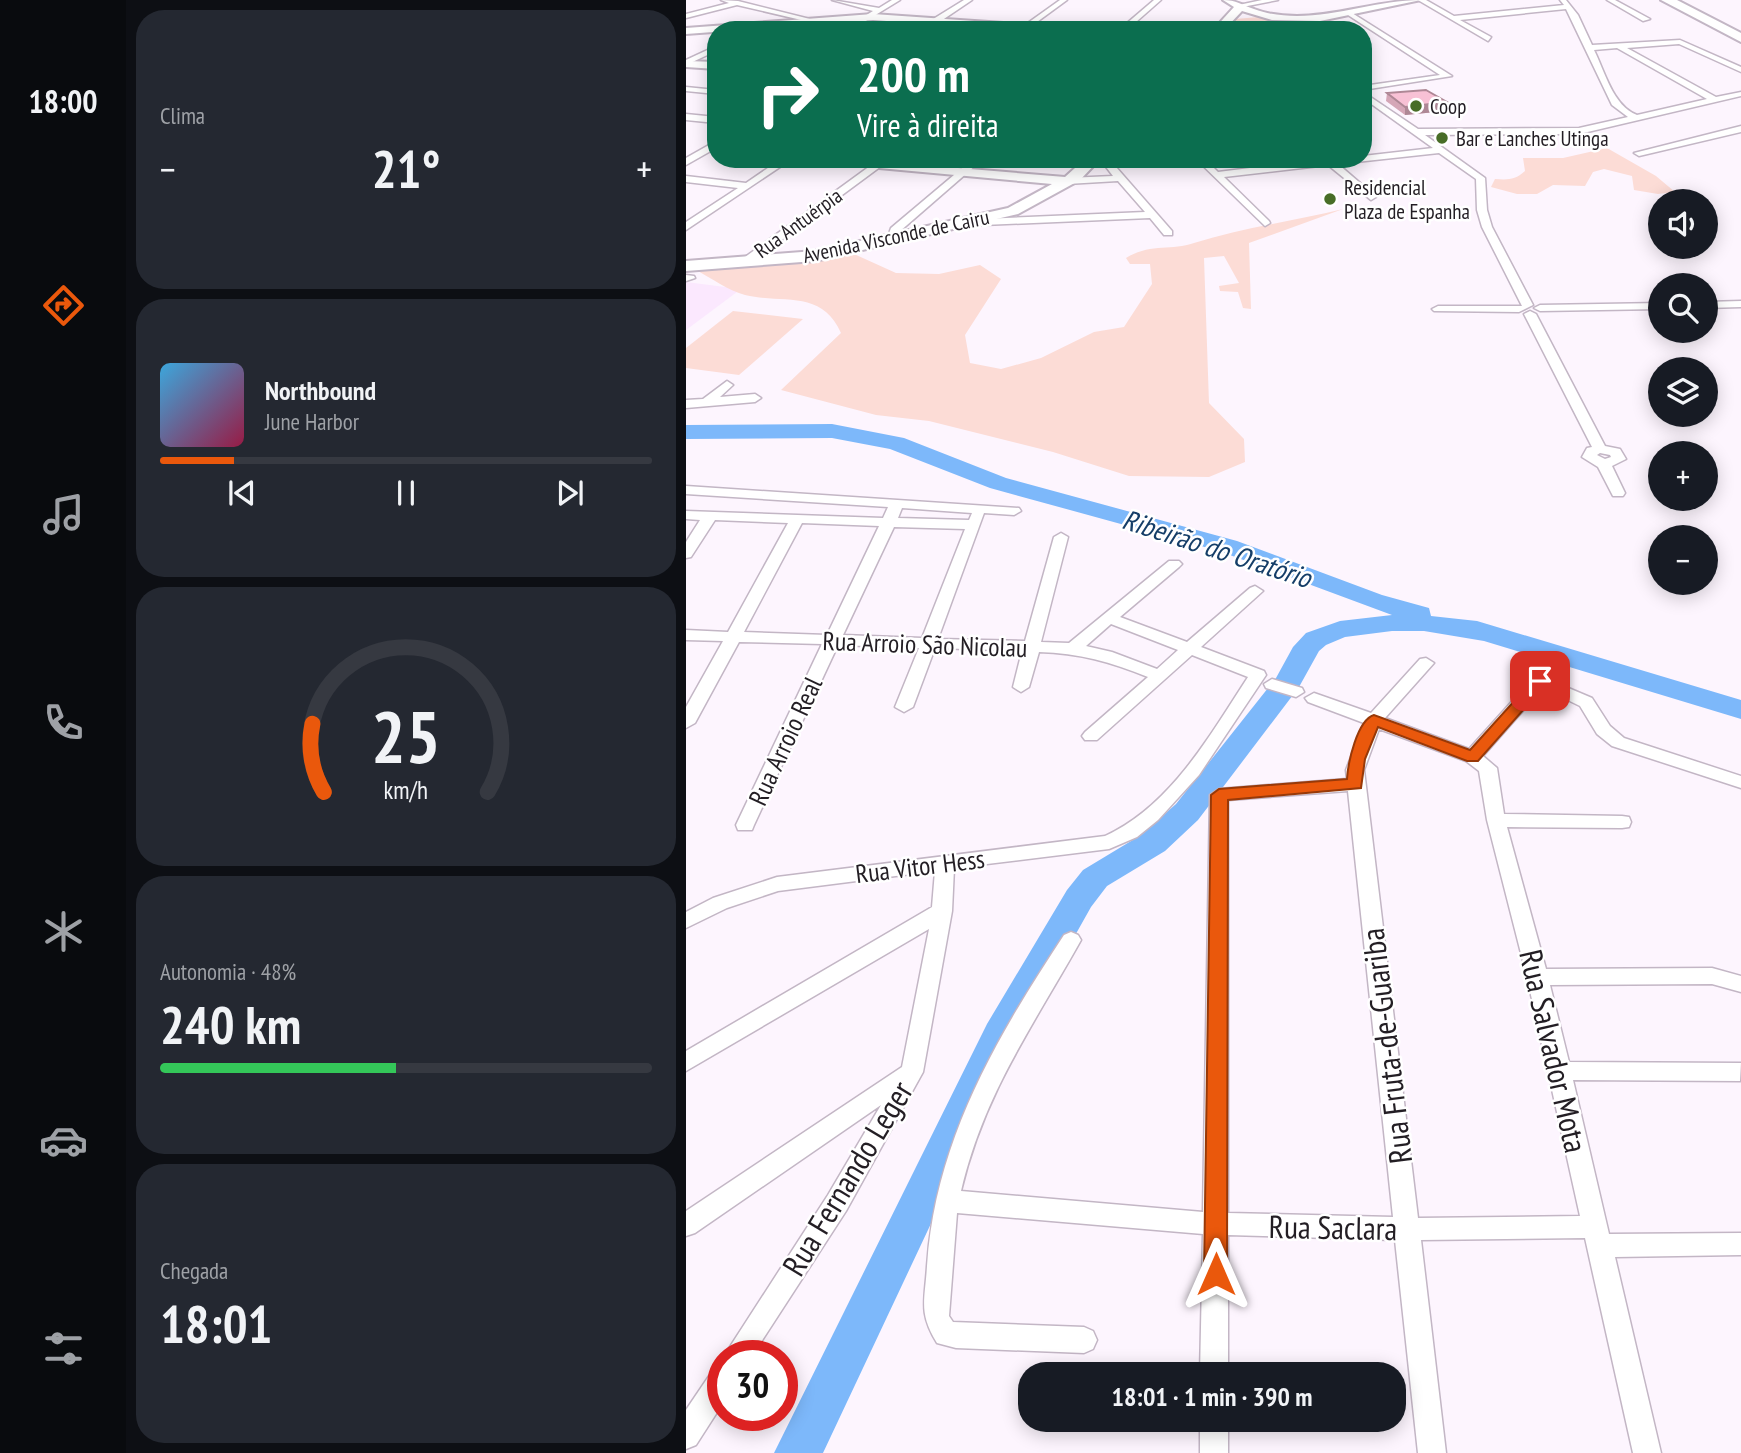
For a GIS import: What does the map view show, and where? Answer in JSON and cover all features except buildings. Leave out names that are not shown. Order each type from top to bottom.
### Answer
[{"type":"highway","points":[[1667,0],[1741,38]]},
{"type":"main road","points":[[1230,18],[1260,16],[1298,21],[1423,0]]},
{"type":"main road","points":[[1298,21],[1423,0]]},
{"type":"main road","points":[[1227,21],[1235,5],[1260,16]]},
{"type":"main road","points":[[814,21],[877,21]]},
{"type":"main road","points":[[686,31],[707,30]]},
{"type":"main road","points":[[686,64],[707,65]]},
{"type":"main road","points":[[931,168],[1067,181]]},
{"type":"main road","name":"Avenida Visconde de Cairu","points":[[687,274],[745,262],[815,256],[1021,208],[1067,181],[1082,168]]},
{"type":"street","points":[[724,0],[814,21]]},
{"type":"street","points":[[686,16],[752,0]]},
{"type":"street","points":[[835,0],[879,10]]},
{"type":"street","points":[[861,20],[897,0]]},
{"type":"street","points":[[945,21],[969,0]]},
{"type":"street","points":[[1034,21],[1064,0]]},
{"type":"street","points":[[1133,21],[1158,0]]},
{"type":"street","points":[[1235,5],[1275,0]]},
{"type":"street","points":[[1423,0],[1488,39]]},
{"type":"street","points":[[1610,0],[1646,19]]},
{"type":"street","points":[[1454,18],[1566,3],[1616,105],[1637,118]]},
{"type":"street","points":[[1350,14],[1361,21]]},
{"type":"street","points":[[1372,28],[1448,76],[1372,87]]},
{"type":"street","points":[[1588,48],[1683,42],[1741,70]]},
{"type":"street","points":[[1618,46],[1715,100]]},
{"type":"street","points":[[686,64],[707,53]]},
{"type":"street","points":[[686,89],[707,91]]},
{"type":"street","points":[[1416,132],[1570,132],[1741,94]]},
{"type":"street","points":[[1372,100],[1480,178],[1480,207],[1486,224],[1600,449],[1588,455],[1604,464],[1618,493]]},
{"type":"street","points":[[686,117],[707,119]]},
{"type":"street","points":[[1639,153],[1741,129]]},
{"type":"street","points":[[686,146],[707,147]]},
{"type":"street","points":[[686,162],[707,150]]},
{"type":"street","points":[[1372,158],[1443,150]]},
{"type":"street","points":[[686,227],[775,168]]},
{"type":"street","name":"Rua Antuérpia","points":[[745,262],[874,168]]},
{"type":"street","points":[[891,237],[895,230],[969,168]]},
{"type":"street","points":[[1112,168],[1168,233]]},
{"type":"street","points":[[1209,168],[1265,223]]},
{"type":"street","points":[[1216,175],[1272,168]]},
{"type":"street","points":[[1336,168],[1371,197]]},
{"type":"street","points":[[1067,181],[1120,178]]},
{"type":"street","points":[[686,179],[748,186]]},
{"type":"street","points":[[951,224],[1152,215]]},
{"type":"street","points":[[1718,305],[1741,304]]},
{"type":"street","points":[[1438,309],[1648,306]]},
{"type":"street","points":[[706,403],[727,385]]},
{"type":"street","points":[[686,404],[755,398]]},
{"type":"street","points":[[686,490],[1014,511]]},
{"type":"street","name":"Rua Arroio Real","points":[[745,825],[897,504]]},
{"type":"street","points":[[904,708],[980,509]]},
{"type":"street","points":[[686,515],[973,528]]},
{"type":"street","points":[[686,554],[710,516]]},
{"type":"street","points":[[686,723],[797,520]]},
{"type":"street","points":[[1021,687],[1029,648],[1061,537]]},
{"type":"street","points":[[1073,648],[1174,564]]},
{"type":"street","points":[[1091,736],[1255,591]]},
{"type":"street","points":[[1109,618],[1296,692]]},
{"type":"street","name":"Rua Arroio São Nicolau","points":[[686,635],[1073,648],[1106,654],[1159,675]]},
{"type":"street","name":"Rua Fruta-de-Guariba","points":[[1426,663],[1374,720],[1357,759],[1356,784],[1432,1453]]},
{"type":"street","name":"Rua Vitor Hess","points":[[686,921],[741,895],[808,879],[1100,843],[1123,837],[1183,787],[1265,680]]},
{"type":"street","points":[[1314,698],[1472,757],[1540,681],[1586,702],[1603,730],[1618,742],[1741,782]]},
{"type":"street","name":"Rua Salvador Mota","points":[[1472,757],[1485,764],[1490,774],[1496,820],[1538,977],[1647,1453]]},
{"type":"street","points":[[1214,1362],[1219,795],[1356,784]]},
{"type":"street","points":[[1496,820],[1622,822]]},
{"type":"street","name":"Rua Fernando Leger","points":[[747,1340],[837,1203],[912,1072],[942,911],[945,863]]},
{"type":"street","points":[[686,1062],[942,911]]},
{"type":"street","points":[[1071,940],[1016,1029],[969,1128],[947,1201],[936,1318],[939,1328],[946,1334],[1084,1340]]},
{"type":"street","points":[[1538,977],[1712,976],[1741,984]]},
{"type":"street","points":[[1559,1071],[1740,1072]]},
{"type":"street","points":[[686,1225],[912,1072]]},
{"type":"street","name":"Rua Saclara","points":[[947,1201],[1216,1224],[1597,1236],[1741,1244]]},
{"type":"street","points":[[686,1435],[707,1403]]},
{"type":"street","points":[[1214,1432],[1214,1453]]},
{"type":"shaded area","points":[[1259,17],[1289,21],[1233,21]]},
{"type":"shaded area","points":[[1607,148],[1656,176],[1671,189],[1648,189],[1648,192],[1634,190],[1632,176],[1604,169],[1593,172],[1585,186],[1553,185],[1537,194],[1517,194],[1491,187],[1495,179],[1511,179],[1525,171],[1523,158],[1563,158]]},
{"type":"shaded area","points":[[1343,209],[1249,243],[1251,309],[1243,308],[1238,292],[1220,291],[1219,286],[1239,283],[1224,256],[1204,258],[1209,403],[1244,439],[1245,462],[1209,477],[1129,476],[1053,452],[929,421],[876,415],[781,390],[841,333],[833,319],[812,304],[739,293],[696,270],[854,254],[896,273],[939,274],[980,265],[1001,279],[965,335],[970,363],[1001,369],[1041,358],[1094,332],[1124,327],[1152,284],[1150,264],[1130,264],[1126,258],[1135,253],[1185,245]]},
{"type":"shaded area","points":[[686,282],[741,289],[686,330]]},
{"type":"shaded area","points":[[733,311],[803,319],[739,375],[686,368],[686,348]]},
{"type":"waterway","name":"Ribeirão do Oratório","points":[[686,432],[832,431],[896,443],[998,483],[1228,546],[1373,601],[1419,614]]},
{"type":"waterway","points":[[798,1453],[1006,1024],[1079,899],[1095,878],[1153,843],[1187,812],[1289,681],[1307,647],[1316,639],[1340,629],[1392,623],[1424,623],[1486,633]]},
{"type":"waterway","name":"Ribeirão do Oratório","points":[[1467,627],[1741,710]]},
{"type":"place","name":"Coop","points":[[1416,106]]},
{"type":"place","name":"Bar e Lanches Utinga","points":[[1442,138]]},
{"type":"place","name":"Residencial Plaza de Espanha","points":[[1330,199]]},
{"type":"route","points":[[1216,1274],[1215,1003],[1219,795],[1356,784],[1354,770],[1357,759],[1374,720],[1472,757],[1540,681]]}]
